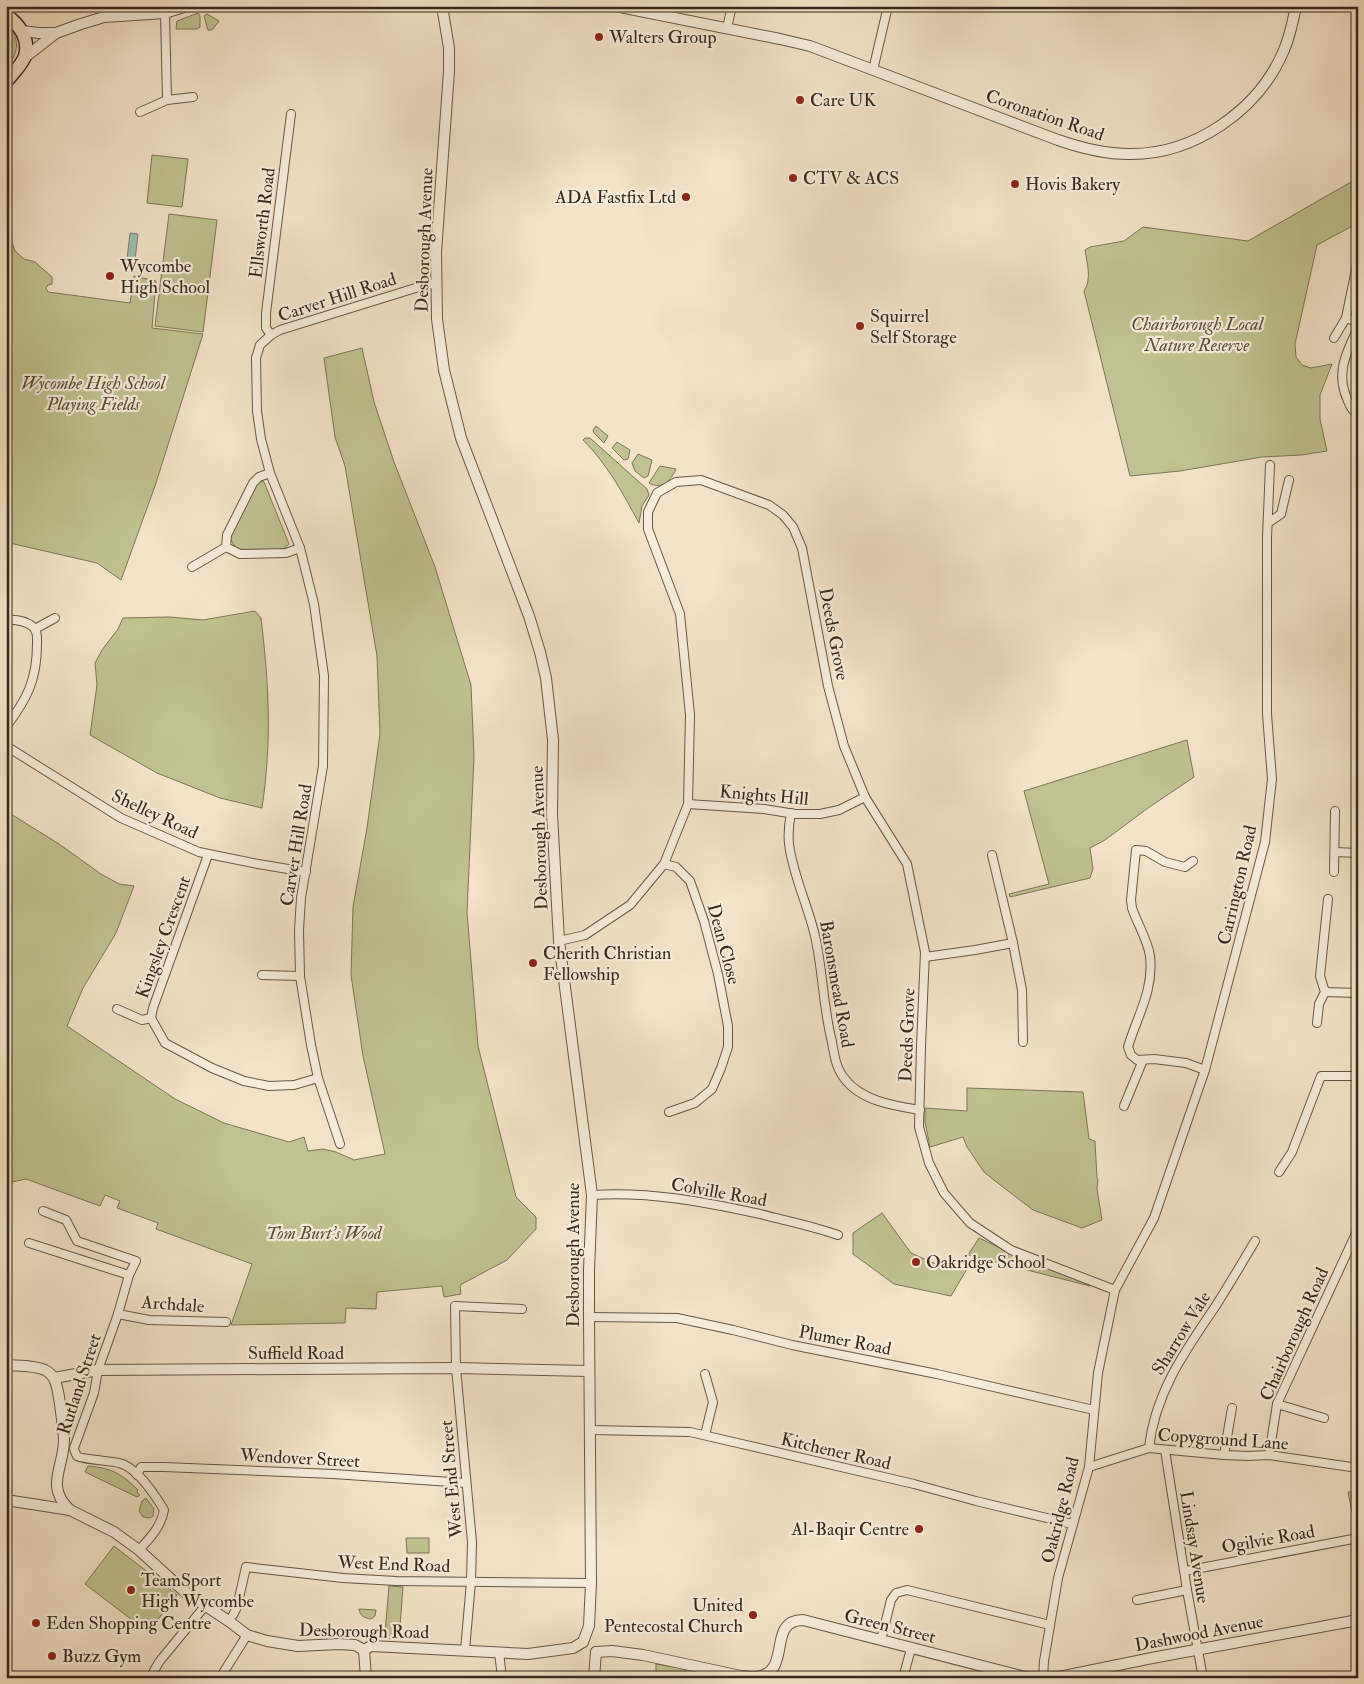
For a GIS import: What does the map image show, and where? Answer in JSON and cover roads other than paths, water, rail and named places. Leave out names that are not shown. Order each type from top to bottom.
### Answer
[{"type":"main road","points":[[6,15],[14,20],[22,31],[25,43],[24,58],[6,82]]},
{"type":"street","points":[[22,31],[39,34],[56,33],[104,17],[165,13],[187,6]]},
{"type":"street","name":"Desborough Avenue","points":[[442,6],[449,48],[449,71],[436,252],[436,283],[437,318],[444,370],[458,428],[483,500],[529,616],[546,678],[553,740],[552,814],[559,942],[592,1195],[589,1270],[591,1582],[589,1626],[583,1642]]},
{"type":"street","name":"Coronation Road","points":[[615,6],[810,46],[1082,148],[1122,154],[1154,152],[1177,147],[1220,127],[1240,111],[1272,73],[1284,50],[1296,6]]},
{"type":"street","points":[[727,28],[732,6]]},
{"type":"street","points":[[873,70],[888,6]]},
{"type":"street","points":[[165,13],[167,100]]},
{"type":"street","points":[[24,58],[56,33]]},
{"type":"street","points":[[140,112],[167,100],[193,97]]},
{"type":"street","name":"Ellsworth Road","points":[[271,335],[266,328],[266,314],[290,114]]},
{"type":"street","points":[[1334,338],[1346,318],[1357,264]]},
{"type":"street","name":"Carver Hill Road","points":[[340,1144],[318,1078],[300,976],[299,930],[301,898],[323,766],[324,676],[314,604],[300,548],[270,472],[261,439],[257,411],[256,358],[260,345],[271,335],[289,327],[436,283]]},
{"type":"street","points":[[1346,318],[1358,322]]},
{"type":"street","points":[[1358,328],[1344,358],[1342,385],[1351,407],[1358,413]]},
{"type":"street","name":"Carrington Road","points":[[1115,1290],[1154,1218],[1205,1070],[1265,842],[1272,780],[1266,714],[1270,465]]},
{"type":"street","points":[[226,547],[227,534],[253,483],[259,477],[270,472]]},
{"type":"street","name":"Deeds Grove","points":[[559,942],[585,935],[630,904],[664,864],[688,804],[690,715],[680,614],[648,529],[648,512],[657,493],[676,482],[701,480],[770,505],[793,527],[802,548],[828,686],[844,746],[865,797],[907,864],[926,952],[919,1128],[929,1163],[944,1193],[970,1223],[1011,1250],[1115,1290]]},
{"type":"street","points":[[1268,522],[1281,514],[1288,480]]},
{"type":"street","points":[[226,547],[240,554],[286,553],[300,548]]},
{"type":"street","points":[[192,567],[226,547]]},
{"type":"street","points":[[35,630],[55,618]]},
{"type":"street","points":[[6,619],[24,621],[37,634],[37,657],[33,680],[23,704],[6,727]]},
{"type":"street","name":"Shelley Road","points":[[6,746],[121,818],[208,855],[306,872]]},
{"type":"street","name":"Knights Hill","points":[[688,804],[764,809],[791,814],[820,814],[839,810],[865,797]]},
{"type":"street","points":[[1334,872],[1335,811]]},
{"type":"street","name":"Baronsmead Road","points":[[791,814],[788,843],[793,866],[812,921],[818,946],[830,1035],[836,1062],[844,1078],[872,1099],[889,1105],[920,1110]]},
{"type":"street","points":[[1193,861],[1185,866],[1165,862],[1146,851],[1136,850],[1131,900],[1132,908],[1150,956],[1148,988],[1142,1013],[1128,1047],[1131,1055],[1137,1060],[1186,1063],[1205,1070]]},
{"type":"street","points":[[1335,852],[1358,853]]},
{"type":"street","name":"Kingsley Crescent","points":[[208,855],[151,1018],[164,1043],[212,1068],[244,1081],[269,1086],[294,1085],[318,1078]]},
{"type":"street","points":[[992,856],[1022,990],[1023,1042]]},
{"type":"street","name":"Dean Close","points":[[664,864],[676,867],[690,882],[704,921],[718,974],[728,1026],[728,1046],[712,1089],[694,1103],[669,1112]]},
{"type":"street","points":[[1317,1022],[1319,1004],[1325,992],[1320,976],[1328,899]]},
{"type":"street","points":[[925,957],[1013,943]]},
{"type":"street","points":[[262,975],[300,976]]},
{"type":"street","points":[[1325,992],[1358,993]]},
{"type":"street","points":[[117,1009],[142,1020],[151,1018]]},
{"type":"street","points":[[1124,1106],[1143,1060]]},
{"type":"street","points":[[1279,1172],[1292,1152],[1321,1076],[1358,1076]]},
{"type":"street","name":"Colville Road","points":[[592,1195],[610,1194],[663,1197],[711,1203],[838,1235]]},
{"type":"street","name":"Rutland Street","points":[[43,1211],[66,1220],[77,1241],[136,1261],[129,1276],[98,1370],[94,1394],[74,1448],[76,1455],[81,1459],[100,1459],[122,1463],[137,1474],[156,1496],[164,1510],[162,1521],[141,1549]]},
{"type":"street","name":"Chairborough Road","points":[[1268,1455],[1277,1404],[1358,1229]]},
{"type":"street","name":"Sharrow Vale","points":[[1149,1448],[1153,1421],[1162,1394],[1174,1368],[1255,1242]]},
{"type":"street","points":[[29,1243],[129,1276]]},
{"type":"street","name":"Oakridge Road","points":[[1043,1678],[1058,1578],[1088,1467],[1098,1372],[1115,1290]]},
{"type":"street","name":"West End Street","points":[[465,1650],[471,1582],[472,1542],[456,1368],[455,1306],[522,1309]]},
{"type":"street","name":"Archdale","points":[[118,1314],[149,1320],[226,1322]]},
{"type":"street","name":"Plumer Road","points":[[589,1317],[677,1318],[792,1345],[937,1374],[1094,1410]]},
{"type":"street","points":[[6,1365],[40,1368],[50,1373],[54,1378],[64,1439],[58,1470],[58,1493],[60,1498],[71,1509]]},
{"type":"street","name":"Suffield Road","points":[[54,1378],[98,1370],[456,1368],[590,1372]]},
{"type":"street","points":[[705,1374],[713,1402],[705,1435]]},
{"type":"street","points":[[1277,1404],[1324,1418]]},
{"type":"street","points":[[1224,1455],[1232,1408]]},
{"type":"street","name":"Kitchener Road","points":[[591,1430],[690,1432],[914,1484],[1072,1524]]},
{"type":"street","name":"Copyground Lane","points":[[1088,1467],[1149,1448],[1224,1455],[1268,1455],[1358,1468]]},
{"type":"street","name":"Lindsay Avenue","points":[[1165,1450],[1203,1678]]},
{"type":"street","name":"Wendover Street","points":[[137,1474],[141,1467],[164,1467],[333,1474],[466,1483]]},
{"type":"street","points":[[58,1470],[63,1500],[71,1509]]},
{"type":"street","points":[[22,1503],[53,1504],[60,1498]]},
{"type":"street","points":[[6,1500],[71,1509]]},
{"type":"street","name":"Desborough Road","points":[[71,1509],[116,1528],[141,1549],[164,1574],[185,1592],[247,1635],[267,1641],[298,1646],[355,1645],[364,1654],[371,1646],[528,1654],[572,1648],[583,1642]]},
{"type":"street","name":"Ogilvie Road","points":[[1185,1571],[1358,1538]]},
{"type":"street","name":"West End Road","points":[[233,1615],[237,1607],[246,1567],[343,1578],[471,1582],[591,1582]]},
{"type":"street","points":[[880,1640],[891,1600],[896,1593],[907,1590],[1050,1625]]},
{"type":"street","points":[[1137,1600],[1187,1590]]},
{"type":"street","points":[[150,1678],[159,1662],[205,1606]]},
{"type":"street","name":"Green Street","points":[[767,1676],[777,1659],[783,1630],[787,1624],[795,1620],[803,1620],[1025,1677],[1043,1678]]},
{"type":"street","name":"Dashwood Avenue","points":[[1043,1678],[1060,1677],[1358,1620]]},
{"type":"street","points":[[220,1678],[247,1635]]},
{"type":"street","points":[[583,1642],[596,1652],[612,1650],[741,1676],[767,1676]]},
{"type":"street","points":[[903,1678],[911,1649]]},
{"type":"street","points":[[499,1652],[502,1678]]},
{"type":"street","points":[[594,1678],[596,1652]]},
{"type":"street","points":[[362,1678],[364,1654]]},
{"type":"street","points":[[364,1654],[366,1678]]},
{"type":"place","name":"Walters Group","points":[[599,37]]},
{"type":"place","name":"Care UK","points":[[800,100]]},
{"type":"place","name":"CTV & ACS","points":[[793,178]]},
{"type":"place","name":"Hovis Bakery","points":[[1015,184]]},
{"type":"place","name":"ADA Fastfix Ltd","points":[[686,197]]},
{"type":"place","name":"Wycombe High School","points":[[110,276]]},
{"type":"place","name":"Squirrel Self Storage","points":[[860,326]]},
{"type":"place","name":"Cherith Christian Fellowship","points":[[533,963]]},
{"type":"place","name":"Oakridge School","points":[[916,1262]]},
{"type":"place","name":"Al-Baqir Centre","points":[[919,1529]]},
{"type":"place","name":"TeamSport High Wycombe","points":[[131,1590]]},
{"type":"place","name":"United Pentecostal Church","points":[[753,1615]]},
{"type":"place","name":"Eden Shopping Centre","points":[[36,1623]]},
{"type":"place","name":"Buzz Gym","points":[[52,1656]]},
{"type":"park label","name":"Chairborough Local Nature Reserve","points":[[1197,334]]},
{"type":"park label","name":"Wycombe High School Playing Fields","points":[[93,393]]},
{"type":"park label","name":"Tom Burt's Wood","points":[[324,1233]]}]
